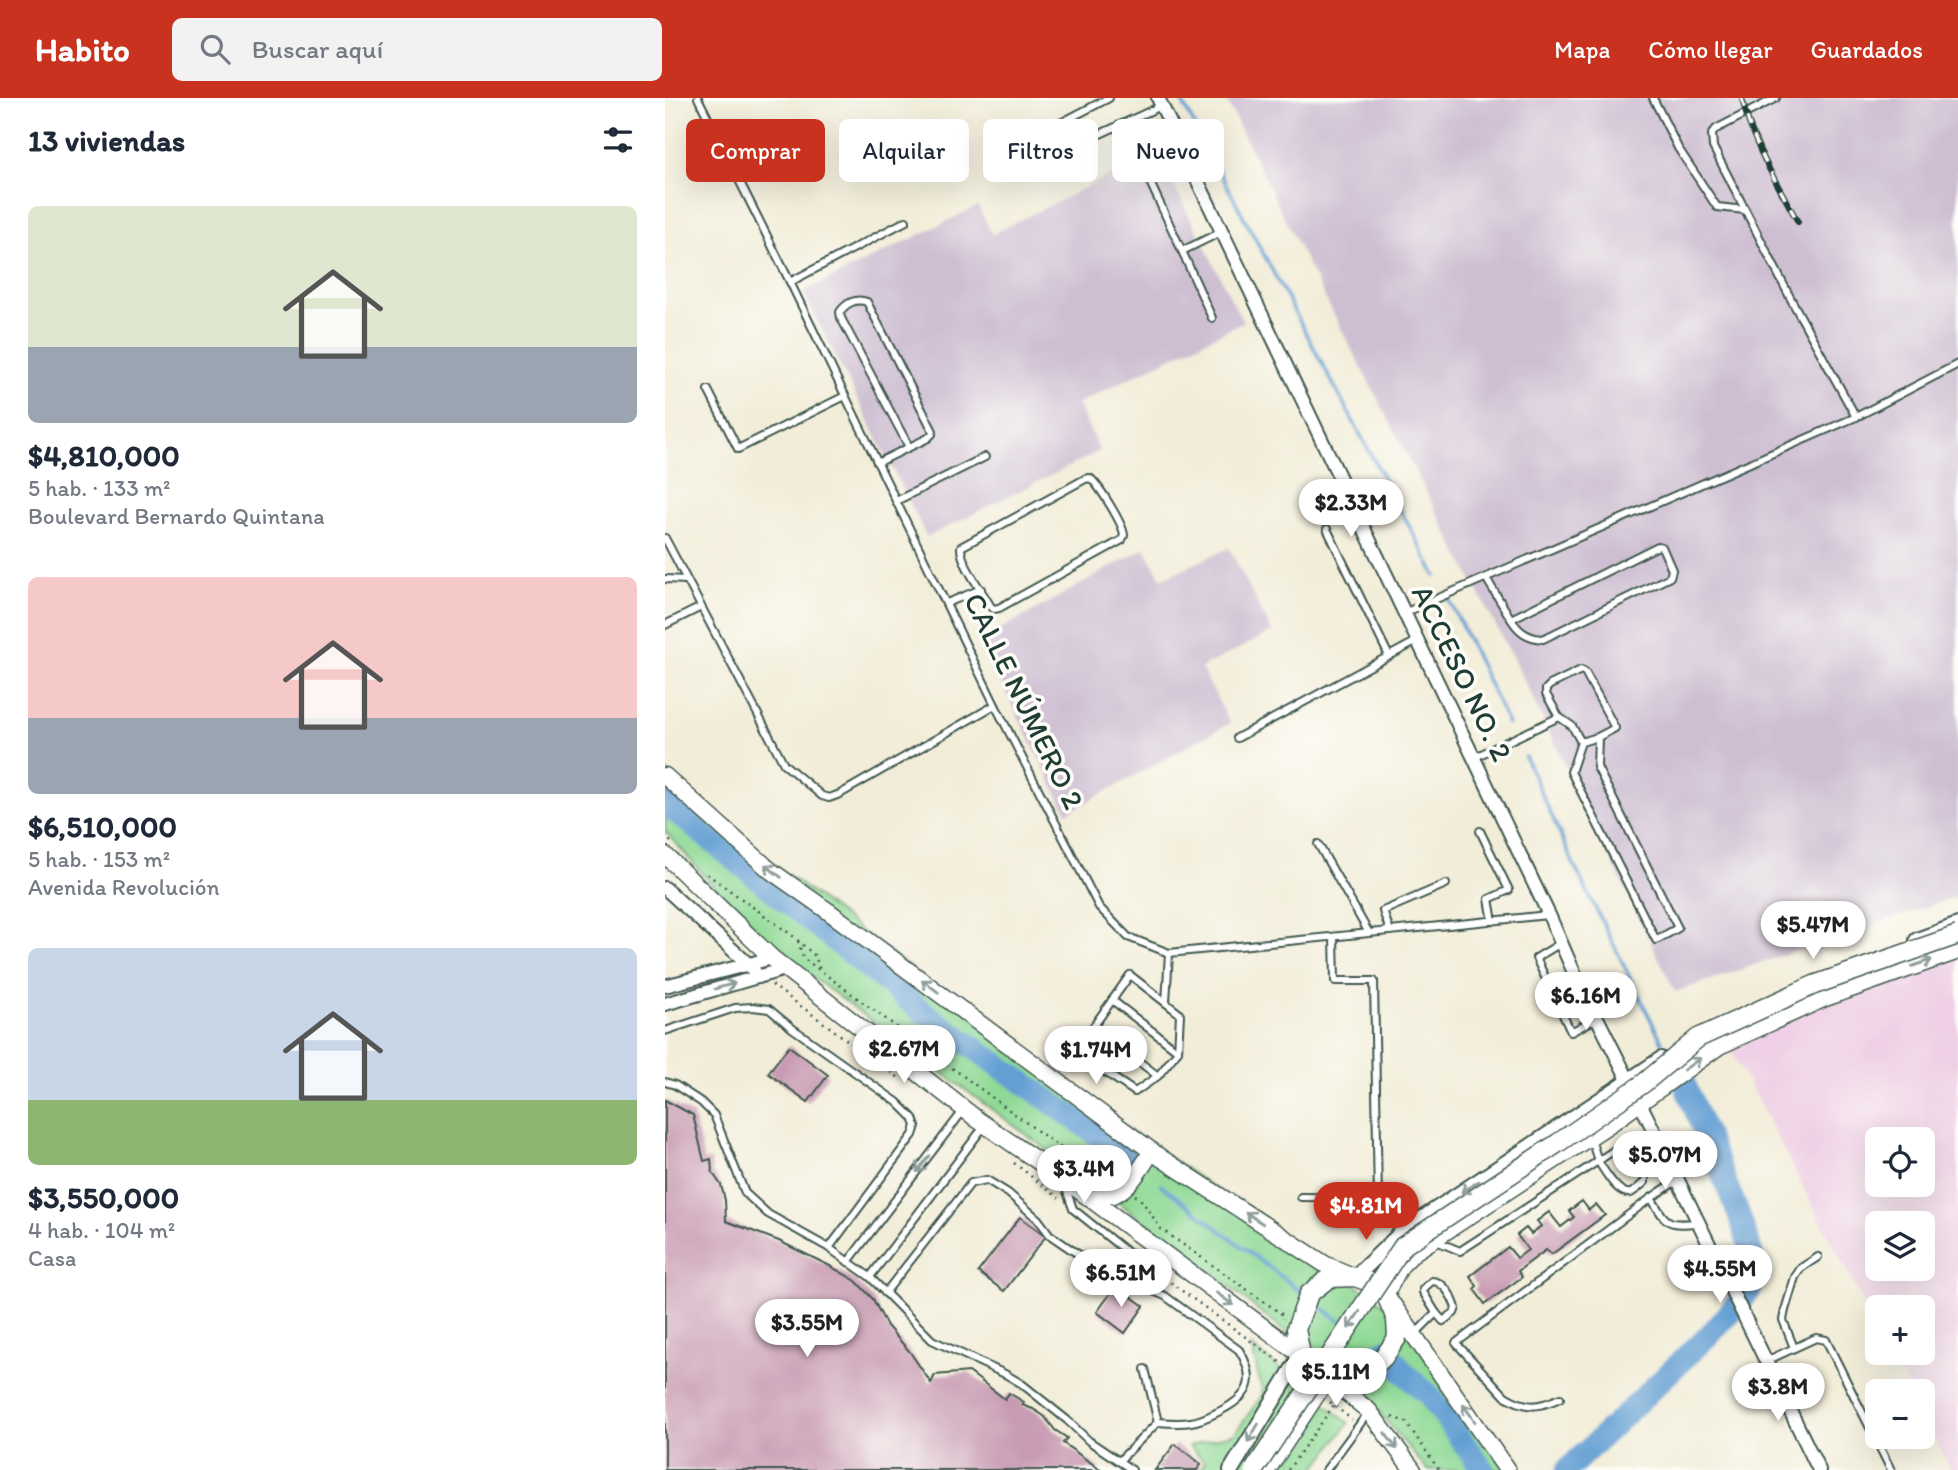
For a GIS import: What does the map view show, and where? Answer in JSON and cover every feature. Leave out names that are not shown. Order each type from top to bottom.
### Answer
[{"type":"main road","points":[[665,776],[771,871],[1150,1154],[1326,1265],[1374,1284],[1385,1293],[1507,1470]]},
{"type":"main road","points":[[669,849],[785,969],[964,1109],[1062,1177],[1301,1355],[1322,1385],[1369,1412],[1410,1469]]},
{"type":"main road","points":[[1254,1470],[1402,1246],[1644,1083],[1698,1038],[1814,985],[1958,935]]},
{"type":"main road","points":[[1266,1470],[1322,1385],[1367,1373],[1384,1357],[1397,1338],[1395,1319],[1385,1293],[1400,1265],[1414,1251],[1590,1136],[1719,1045],[1825,997],[1958,950]]},
{"type":"main road","points":[[1030,1157],[1049,1158],[1102,1195],[1112,1196],[1128,1185],[1150,1154]]},
{"type":"main road","points":[[1301,1355],[1296,1329],[1309,1294],[1329,1278],[1355,1277]]},
{"type":"street","name":"ACCESO NO. 2","points":[[1160,102],[1168,119]]},
{"type":"street","name":"ACCESO NO. 2","points":[[1197,182],[1597,1018]]},
{"type":"street","points":[[665,888],[763,979]]},
{"type":"street","points":[[1355,1277],[1402,1232],[1634,1079],[1687,1040],[1770,998],[1958,925]]},
{"type":"street","points":[[665,986],[772,958]]},
{"type":"street","points":[[665,1003],[763,979],[785,969]]},
{"type":"street","points":[[1597,1018],[1634,1079],[1639,1101],[1819,1470]]},
{"type":"street","points":[[1231,1470],[1301,1355]]},
{"type":"lane","name":"CALLE NÚMERO 2","points":[[698,98],[995,705],[1099,907],[1128,937],[1169,953],[1549,915]]},
{"type":"lane","points":[[1068,119],[1108,98]]},
{"type":"lane","points":[[1653,98],[1678,148],[1717,207],[1745,210]]},
{"type":"lane","points":[[1776,98],[1716,130],[1712,134],[1713,147],[1856,417]]},
{"type":"lane","points":[[1098,133],[1160,102]]},
{"type":"lane","points":[[1150,182],[1212,318]]},
{"type":"lane","points":[[790,282],[906,221]]},
{"type":"lane","points":[[1182,251],[1221,232]]},
{"type":"lane","points":[[877,463],[909,447],[933,434],[867,302],[855,300],[843,307],[841,318],[909,447]]},
{"type":"lane","points":[[1404,612],[1856,417],[1958,364]]},
{"type":"lane","points":[[708,390],[738,449],[845,396]]},
{"type":"lane","points":[[896,501],[985,457]]},
{"type":"lane","points":[[1085,479],[1094,481],[1105,495],[1115,516],[1123,534],[1122,540],[999,608],[991,607],[981,589],[967,566],[961,547],[1085,479]]},
{"type":"lane","points":[[1327,529],[1389,656]]},
{"type":"lane","points":[[665,538],[784,764],[822,796],[829,798],[840,794],[995,705]]},
{"type":"lane","points":[[1486,578],[1511,619],[1518,629],[1526,635],[1543,639],[1670,576],[1672,570],[1662,547],[1658,546],[1511,619]]},
{"type":"lane","points":[[665,579],[687,580]]},
{"type":"lane","points":[[947,603],[981,589]]},
{"type":"lane","points":[[665,625],[701,607]]},
{"type":"lane","points":[[1237,738],[1418,641]]},
{"type":"lane","points":[[1581,670],[1585,672],[1615,728],[1581,742],[1571,726],[1559,717],[1546,694],[1546,689],[1581,670]]},
{"type":"lane","points":[[1473,758],[1559,717]]},
{"type":"lane","points":[[1581,742],[1571,772],[1656,940],[1678,928],[1597,767],[1598,737]]},
{"type":"lane","points":[[1480,831],[1509,890],[1489,899],[1493,920]]},
{"type":"lane","points":[[1318,844],[1369,933]]},
{"type":"lane","points":[[1390,931],[1383,911],[1447,884]]},
{"type":"lane","points":[[1301,1197],[1378,1198],[1374,981],[1335,981],[1334,937]]},
{"type":"lane","points":[[1561,943],[1536,957],[1571,1032],[1597,1018]]},
{"type":"lane","points":[[1166,1002],[1169,953]]},
{"type":"lane","points":[[1087,1060],[1135,1092],[1158,1076],[1178,1051],[1180,1014],[1130,975],[1093,1027],[1158,1076]]},
{"type":"lane","points":[[1112,1000],[1178,1051]]},
{"type":"lane","points":[[665,1031],[735,1008],[769,1009],[897,1102],[913,1118],[915,1131],[828,1248]]},
{"type":"lane","points":[[665,1082],[675,1084],[714,1115],[745,1193],[768,1214],[828,1248],[870,1277],[932,1340],[1022,1384],[1089,1441],[1132,1470]]},
{"type":"lane","points":[[848,1262],[964,1109]]},
{"type":"lane","points":[[870,1277],[985,1124]]},
{"type":"lane","points":[[1431,1239],[1460,1251],[1598,1161],[1619,1147],[1645,1177],[1645,1182],[1632,1192],[1619,1190],[1598,1161],[1590,1136]]},
{"type":"lane","points":[[885,1293],[971,1184],[987,1180],[1008,1192],[1038,1219],[1050,1235],[1072,1250],[1102,1270],[1165,1296],[1239,1350],[1245,1360],[1250,1382],[1246,1392],[1231,1406],[1193,1422],[1158,1422]]},
{"type":"lane","points":[[1560,1398],[1536,1407],[1514,1401],[1505,1396],[1456,1343],[1678,1180]]},
{"type":"lane","points":[[1651,1198],[1666,1221],[1674,1224],[1699,1223]]},
{"type":"lane","points":[[1794,1348],[1783,1320],[1785,1310],[1795,1277],[1801,1268],[1818,1257]]},
{"type":"lane","points":[[1432,1281],[1437,1281],[1456,1308],[1454,1313],[1443,1321],[1436,1313],[1424,1296],[1423,1289],[1432,1281]]},
{"type":"lane","points":[[1414,1335],[1436,1313]]},
{"type":"lane","points":[[1766,1361],[1815,1338],[1826,1340],[1891,1470]]},
{"type":"lane","points":[[1145,1369],[1158,1422]]},
{"type":"lane","points":[[1326,1470],[1369,1412]]},
{"type":"lane","points":[[1119,1461],[1158,1422]]},
{"type":"path","points":[[665,835],[669,849]]},
{"type":"path","points":[[703,871],[793,936],[815,956],[820,970]]},
{"type":"path","points":[[763,979],[901,1079]]},
{"type":"path","points":[[1010,1161],[1066,1203]]},
{"type":"path","points":[[1148,1266],[1291,1371]]},
{"type":"path","points":[[1322,1385],[1334,1405],[1359,1426]]},
{"type":"path","points":[[1288,1470],[1334,1405]]},
{"type":"shaded area","points":[[1225,98],[1958,98],[1958,896],[1675,992],[1520,672],[1309,267]]},
{"type":"shaded area","points":[[1112,174],[1112,182],[1172,182],[1243,322],[1077,404],[1100,451],[927,537],[803,292],[978,206],[992,234]]},
{"type":"shaded area","points":[[1145,548],[1161,579],[1229,548],[1272,632],[1201,668],[1230,723],[1067,813],[980,641]]},
{"type":"shaded area","points":[[1958,950],[1958,1470],[1951,1470],[1935,1440],[1935,1379],[1904,1379],[1896,1365],[1935,1365],[1935,1295],[1865,1295],[1865,1305],[1728,1044]]},
{"type":"green space","points":[[665,770],[690,800],[1065,1086],[1402,1317],[1511,1470],[1427,1470],[1369,1400],[1190,1255],[759,938],[665,831]]},
{"type":"green space","points":[[1251,1346],[1349,1423],[1314,1470],[1200,1470],[1205,1462],[1189,1446],[1235,1433],[1263,1394]]},
{"type":"building","points":[[789,1046],[828,1075],[808,1102],[768,1073]]},
{"type":"building","points":[[665,1100],[693,1115],[704,1161],[711,1159],[712,1172],[721,1185],[726,1221],[779,1241],[856,1281],[873,1299],[887,1326],[910,1352],[931,1383],[935,1375],[969,1372],[1005,1399],[1009,1393],[1024,1402],[1022,1405],[1044,1416],[1055,1430],[1067,1438],[1063,1443],[1101,1470],[665,1470]]},
{"type":"building","points":[[1582,1201],[1589,1210],[1596,1204],[1605,1215],[1552,1254],[1546,1250],[1518,1271],[1522,1277],[1485,1304],[1474,1289],[1477,1286],[1470,1276],[1508,1247],[1517,1258],[1528,1250],[1517,1235],[1526,1228],[1531,1234],[1541,1226],[1537,1221],[1549,1212],[1561,1227],[1574,1217],[1569,1211]]},
{"type":"building","points":[[1020,1217],[1046,1236],[1004,1291],[978,1272]]},
{"type":"building","points":[[1116,1286],[1144,1306],[1125,1333],[1097,1312]]},
{"type":"building","points":[[1175,1444],[1201,1464],[1197,1470],[1155,1470]]},
{"type":"waterway","points":[[1180,98],[1436,576]]},
{"type":"waterway","points":[[1449,599],[1508,724]]},
{"type":"waterway","points":[[1525,757],[1574,865],[1662,1042]]},
{"type":"waterway","points":[[665,802],[923,1012],[1099,1136],[1132,1163]]},
{"type":"waterway","points":[[1567,1470],[1711,1333],[1750,1290],[1753,1257],[1739,1215],[1683,1080]]},
{"type":"waterway","points":[[1161,1185],[1304,1294]]},
{"type":"waterway","points":[[1313,1301],[1343,1323]]},
{"type":"waterway","points":[[1386,1350],[1405,1374],[1429,1395],[1483,1470]]},
{"type":"railway","points":[[1742,98],[1758,146],[1798,222]]}]
